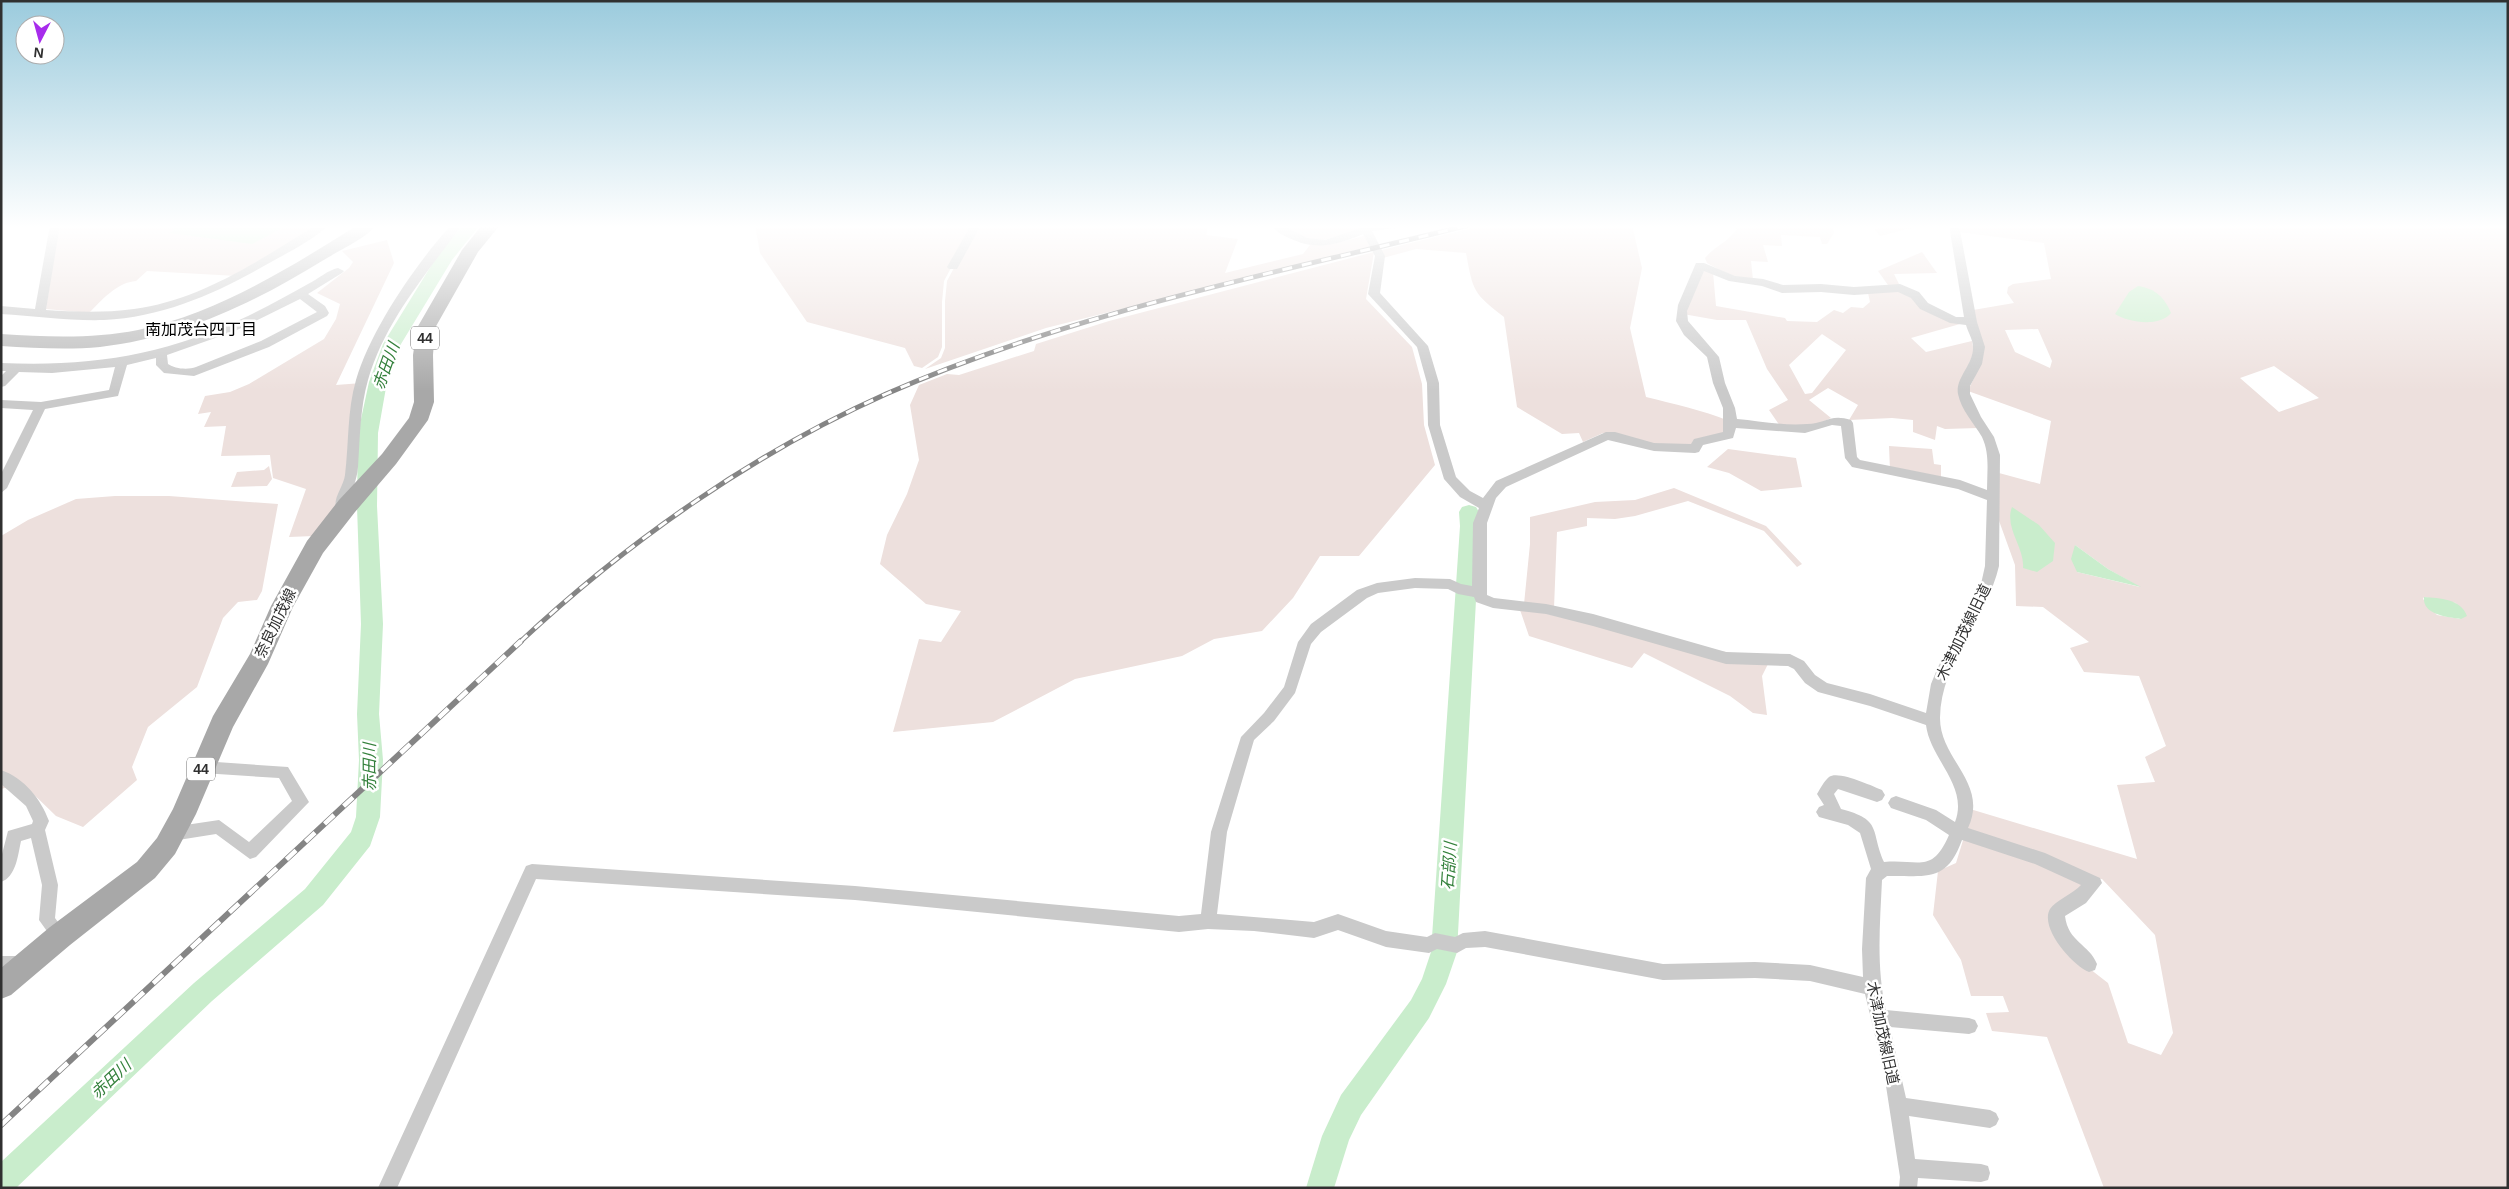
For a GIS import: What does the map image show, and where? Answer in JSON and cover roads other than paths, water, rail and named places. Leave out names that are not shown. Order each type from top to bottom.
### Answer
[{"type":"main road","name":"奈良加茂線","points":[[1,986],[60,936],[146,870],[172,834],[183,814],[222,724],[260,657],[282,606],[315,547],[345,508],[389,460],[413,428],[423,408],[426,383],[424,355],[426,328],[453,280]]},
{"type":"street","points":[[40,312],[45,280]]},
{"type":"street","points":[[1,310],[91,316],[119,315],[180,303],[231,280]]},
{"type":"street","points":[[1,335],[35,338],[88,337],[124,333],[180,320],[213,308],[270,280]]},
{"type":"street","points":[[1,340],[100,341],[173,327],[218,310],[278,280]]},
{"type":"street","points":[[1,367],[72,368],[122,362],[162,353],[231,330],[301,294],[323,280]]},
{"type":"street","points":[[345,508],[342,496],[350,483],[362,380],[381,339],[416,280]]},
{"type":"street","points":[[1376,280],[1374,294],[1422,346],[1425,362],[1433,384],[1434,425],[1450,478],[1465,494],[1486,505]]},
{"type":"street","points":[[1476,592],[1479,532],[1486,505],[1492,492],[1501,484],[1582,449],[1606,436],[1615,436],[1654,447],[1695,449],[1698,442],[1728,436],[1730,422],[1729,402],[1719,383],[1715,361],[1710,353],[1688,332],[1681,319],[1683,305],[1695,280]]},
{"type":"street","points":[[1738,280],[1763,283],[1788,290],[1810,288],[1854,291],[1900,288],[1915,295],[1924,306],[1954,320],[1971,322]]},
{"type":"street","name":"木津加茂線旧道","points":[[1908,1188],[1908,1168],[1893,1073],[1872,987],[1870,949],[1874,878],[1880,870],[1930,868],[1941,864],[1949,854],[1965,814],[1965,794],[1941,746],[1932,720],[1937,684],[1988,584],[1993,551],[1992,497],[1995,464],[1991,443],[1975,418],[1964,394],[1966,382],[1979,354],[1964,280]]},
{"type":"street","points":[[162,353],[162,365],[168,370],[190,372],[244,354],[323,313],[322,309],[301,294]]},
{"type":"street","points":[[1,404],[41,406],[114,393],[122,362]]},
{"type":"street","points":[[1,383],[16,368]]},
{"type":"street","points":[[1,488],[41,406]]},
{"type":"street","points":[[1730,422],[1805,429],[1814,428],[1830,420],[1840,420],[1846,423],[1848,427],[1850,458],[1856,464],[1951,483],[1992,497]]},
{"type":"street","points":[[1208,921],[1221,824],[1248,737],[1269,717],[1290,689],[1305,642],[1316,628],[1362,594],[1377,588],[1415,583],[1450,584],[1458,589],[1476,592],[1481,598],[1493,603],[1546,609],[1593,620],[1726,658],[1790,660],[1799,665],[1810,680],[1823,688],[1870,700],[1932,720]]},
{"type":"street","points":[[172,834],[218,827],[250,852],[301,802],[283,772],[202,767]]},
{"type":"street","points":[[1,776],[14,784],[31,801],[41,821],[37,830],[50,886],[47,920],[60,936]]},
{"type":"street","points":[[1877,795],[1848,784],[1834,782],[1825,794],[1832,805],[1829,813],[1856,821],[1865,827],[1868,833],[1873,860],[1880,870]]},
{"type":"street","points":[[1896,803],[1931,815],[1958,832],[2039,858],[2094,883],[2080,898],[2057,912],[2057,923],[2067,946],[2089,964]]},
{"type":"street","points":[[1,875],[8,864],[14,836],[37,830]]},
{"type":"street","points":[[387,1188],[532,871],[575,876],[745,884],[981,903],[1179,924],[1208,921],[1254,923],[1314,930],[1338,922],[1386,939],[1428,945],[1435,941],[1457,945],[1463,941],[1485,939],[1663,972],[1755,970],[1810,973],[1872,987]]},
{"type":"street","points":[[1,964],[26,964]]},
{"type":"street","points":[[1879,1018],[1969,1026]]},
{"type":"street","points":[[1898,1106],[1990,1119]]},
{"type":"street","points":[[1908,1168],[1981,1173]]},
{"type":"waterway","name":"赤田川","points":[[1,1182],[203,992],[314,897],[361,838],[368,817],[371,760],[368,714],[372,624],[367,506],[368,433],[378,382],[392,344],[431,280]]},
{"type":"waterway","name":"石部川","points":[[1320,1188],[1336,1136],[1351,1105],[1420,1009],[1433,984],[1444,952],[1470,526],[1469,512]]},
{"type":"railway","points":[[520,642],[561,605],[647,535],[740,472],[836,418],[886,394],[956,365],[1028,340],[1101,317],[1237,280]]},
{"type":"railway","points":[[1,1125],[521,641]]},
{"type":"district","name":"南加茂台四丁目","points":[[201,329]]}]
